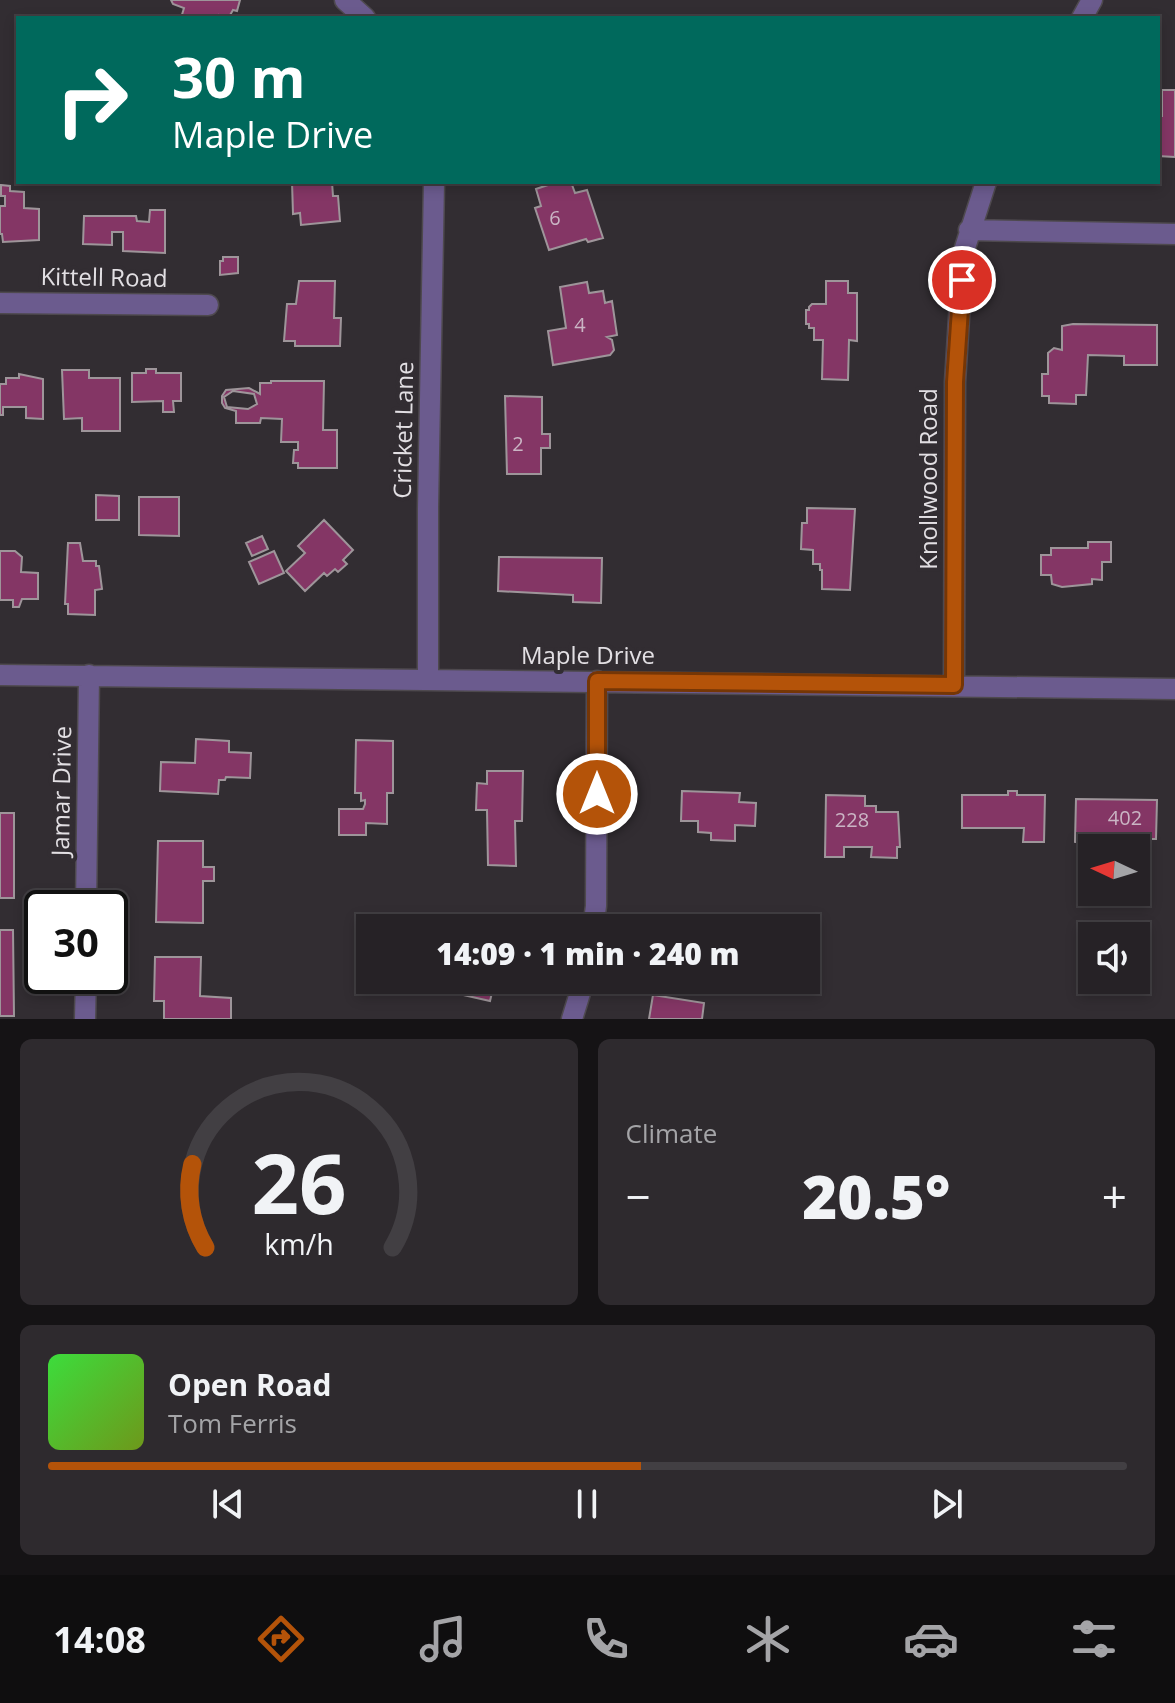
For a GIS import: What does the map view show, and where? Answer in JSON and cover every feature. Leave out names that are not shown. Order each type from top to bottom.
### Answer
[{"type":"street","points":[[345,0],[363,16]]},
{"type":"street","name":"Cricket Lane","points":[[428,680],[434,184]]},
{"type":"street","name":"Knollwood Road","points":[[954,685],[955,382],[963,254],[985,184]]},
{"type":"street","points":[[969,230],[1175,234]]},
{"type":"street","name":"Kittell Road","points":[[0,303],[208,305]]},
{"type":"street","name":"Maple Drive","points":[[0,675],[1175,689]]},
{"type":"street","name":"Jamar Drive","points":[[86,890],[89,675]]},
{"type":"street","points":[[595,914],[597,681]]},
{"type":"street","points":[[85,1019],[86,994]]},
{"type":"street","points":[[572,1019],[580,994]]},
{"type":"building","points":[[171,0],[240,0],[237,11],[233,10],[230,16],[182,16],[184,8]]},
{"type":"building","points":[[1162,90],[1175,90],[1175,157],[1160,156]]},
{"type":"building","points":[[292,184],[332,184],[333,196],[338,196],[340,221],[301,225],[300,213],[293,214]]},
{"type":"building","points":[[551,184],[572,184],[575,193],[587,190],[603,238],[588,242],[586,239],[549,250],[535,208],[541,206],[536,189]]},
{"type":"building","points":[[1,185],[10,186],[10,191],[24,192],[24,208],[39,209],[39,240],[3,242],[0,206],[5,206],[5,196],[1,196]]},
{"type":"building","points":[[150,210],[165,210],[165,253],[123,251],[123,232],[112,232],[112,245],[83,244],[84,216],[136,216],[137,221],[149,222]]},
{"type":"building","points":[[223,257],[238,257],[238,273],[220,275]]},
{"type":"building","points":[[299,281],[335,281],[334,318],[341,318],[340,346],[295,346],[295,341],[284,341],[287,304],[296,304]]},
{"type":"building","points":[[826,281],[848,281],[848,293],[857,293],[857,341],[849,340],[848,380],[822,379],[823,340],[814,340],[814,328],[806,324],[806,310],[812,304],[826,304]]},
{"type":"building","points":[[587,282],[589,293],[603,291],[605,303],[612,301],[617,335],[607,337],[612,340],[614,350],[610,355],[553,365],[548,331],[566,328],[560,287]]},
{"type":"building","points":[[1157,325],[1157,365],[1124,365],[1124,356],[1088,355],[1086,395],[1076,395],[1076,404],[1049,403],[1049,396],[1042,396],[1042,374],[1048,374],[1048,353],[1054,348],[1062,350],[1062,326]]},
{"type":"building","points":[[146,369],[156,369],[156,373],[181,373],[181,401],[173,401],[174,412],[163,412],[163,401],[132,402],[132,373],[146,373]]},
{"type":"building","points":[[62,370],[89,370],[89,378],[120,378],[120,431],[82,431],[82,418],[64,419]]},
{"type":"building","points":[[19,374],[43,379],[43,419],[26,418],[26,407],[3,407],[3,415],[0,415],[0,384],[6,384],[6,378],[19,378]]},
{"type":"building","points":[[324,381],[323,430],[337,430],[337,468],[298,468],[298,463],[293,463],[298,442],[281,442],[282,419],[261,418],[260,423],[236,423],[236,411],[225,408],[222,403],[226,390],[249,388],[260,394],[260,383]],"holes":[[[233,391],[254,394],[257,404],[248,409],[227,407],[224,397]]]},
{"type":"building","points":[[505,396],[542,397],[542,434],[550,434],[550,448],[541,448],[541,474],[507,474]]},
{"type":"building","points":[[96,495],[119,496],[119,520],[96,520]]},
{"type":"building","points":[[139,497],[179,497],[179,536],[139,535]]},
{"type":"building","points":[[807,508],[855,509],[850,590],[822,589],[822,570],[820,564],[813,564],[813,550],[801,549],[802,523],[807,523]]},
{"type":"building","points":[[324,520],[353,550],[343,560],[347,564],[338,572],[335,569],[327,576],[324,573],[305,591],[286,571],[305,553],[298,546]]},
{"type":"building","points":[[262,536],[268,549],[252,556],[246,543]]},
{"type":"building","points":[[1088,542],[1111,542],[1111,562],[1102,562],[1102,580],[1092,579],[1092,584],[1062,587],[1052,584],[1051,575],[1041,575],[1041,555],[1051,555],[1051,548],[1088,548]]},
{"type":"building","points":[[68,543],[80,543],[83,561],[96,561],[96,566],[99,566],[102,589],[95,590],[95,615],[68,614],[68,604],[65,604]]},
{"type":"building","points":[[0,551],[15,551],[22,557],[21,572],[38,573],[38,599],[22,599],[19,607],[13,607],[13,600],[0,600]]},
{"type":"building","points":[[274,551],[284,573],[259,584],[249,562]]},
{"type":"building","points":[[499,557],[602,558],[601,603],[573,602],[573,595],[498,591]]},
{"type":"building","points":[[196,739],[229,741],[229,752],[251,753],[250,778],[226,777],[219,780],[218,794],[160,791],[161,762],[195,763]]},
{"type":"building","points":[[356,740],[393,741],[393,793],[387,793],[387,824],[366,823],[366,835],[339,835],[339,809],[363,809],[365,804],[365,800],[361,801],[361,793],[355,793]]},
{"type":"building","points":[[487,771],[523,771],[522,821],[515,821],[516,866],[488,865],[487,810],[476,810],[477,783],[487,784]]},
{"type":"building","points":[[682,791],[740,793],[739,802],[756,803],[755,826],[735,825],[735,841],[711,840],[711,833],[698,832],[698,821],[681,821]]},
{"type":"building","points":[[1008,791],[1017,791],[1017,795],[1045,795],[1044,842],[1023,842],[1024,828],[962,828],[962,795],[1008,795]]},
{"type":"building","points":[[826,795],[865,796],[865,806],[876,806],[876,812],[898,812],[900,847],[897,847],[897,858],[871,857],[872,847],[844,847],[844,857],[825,857]]},
{"type":"building","points":[[1076,799],[1157,800],[1156,839],[1150,839],[1150,834],[1078,834],[1078,842],[1075,842]]},
{"type":"building","points":[[0,813],[14,813],[14,898],[0,898]]},
{"type":"building","points":[[158,841],[203,841],[203,867],[214,867],[214,881],[203,881],[203,923],[156,922]]},
{"type":"building","points":[[0,930],[13,930],[14,1016],[0,1016]]},
{"type":"building","points":[[155,957],[201,957],[200,996],[231,998],[231,1019],[164,1019],[164,1001],[154,1001]]},
{"type":"building","points":[[459,994],[492,994],[490,1001]]},
{"type":"building","points":[[653,995],[704,1003],[702,1019],[649,1019]]},
{"type":"route","points":[[597,794],[597,681],[954,685],[955,382],[962,280]]}]
